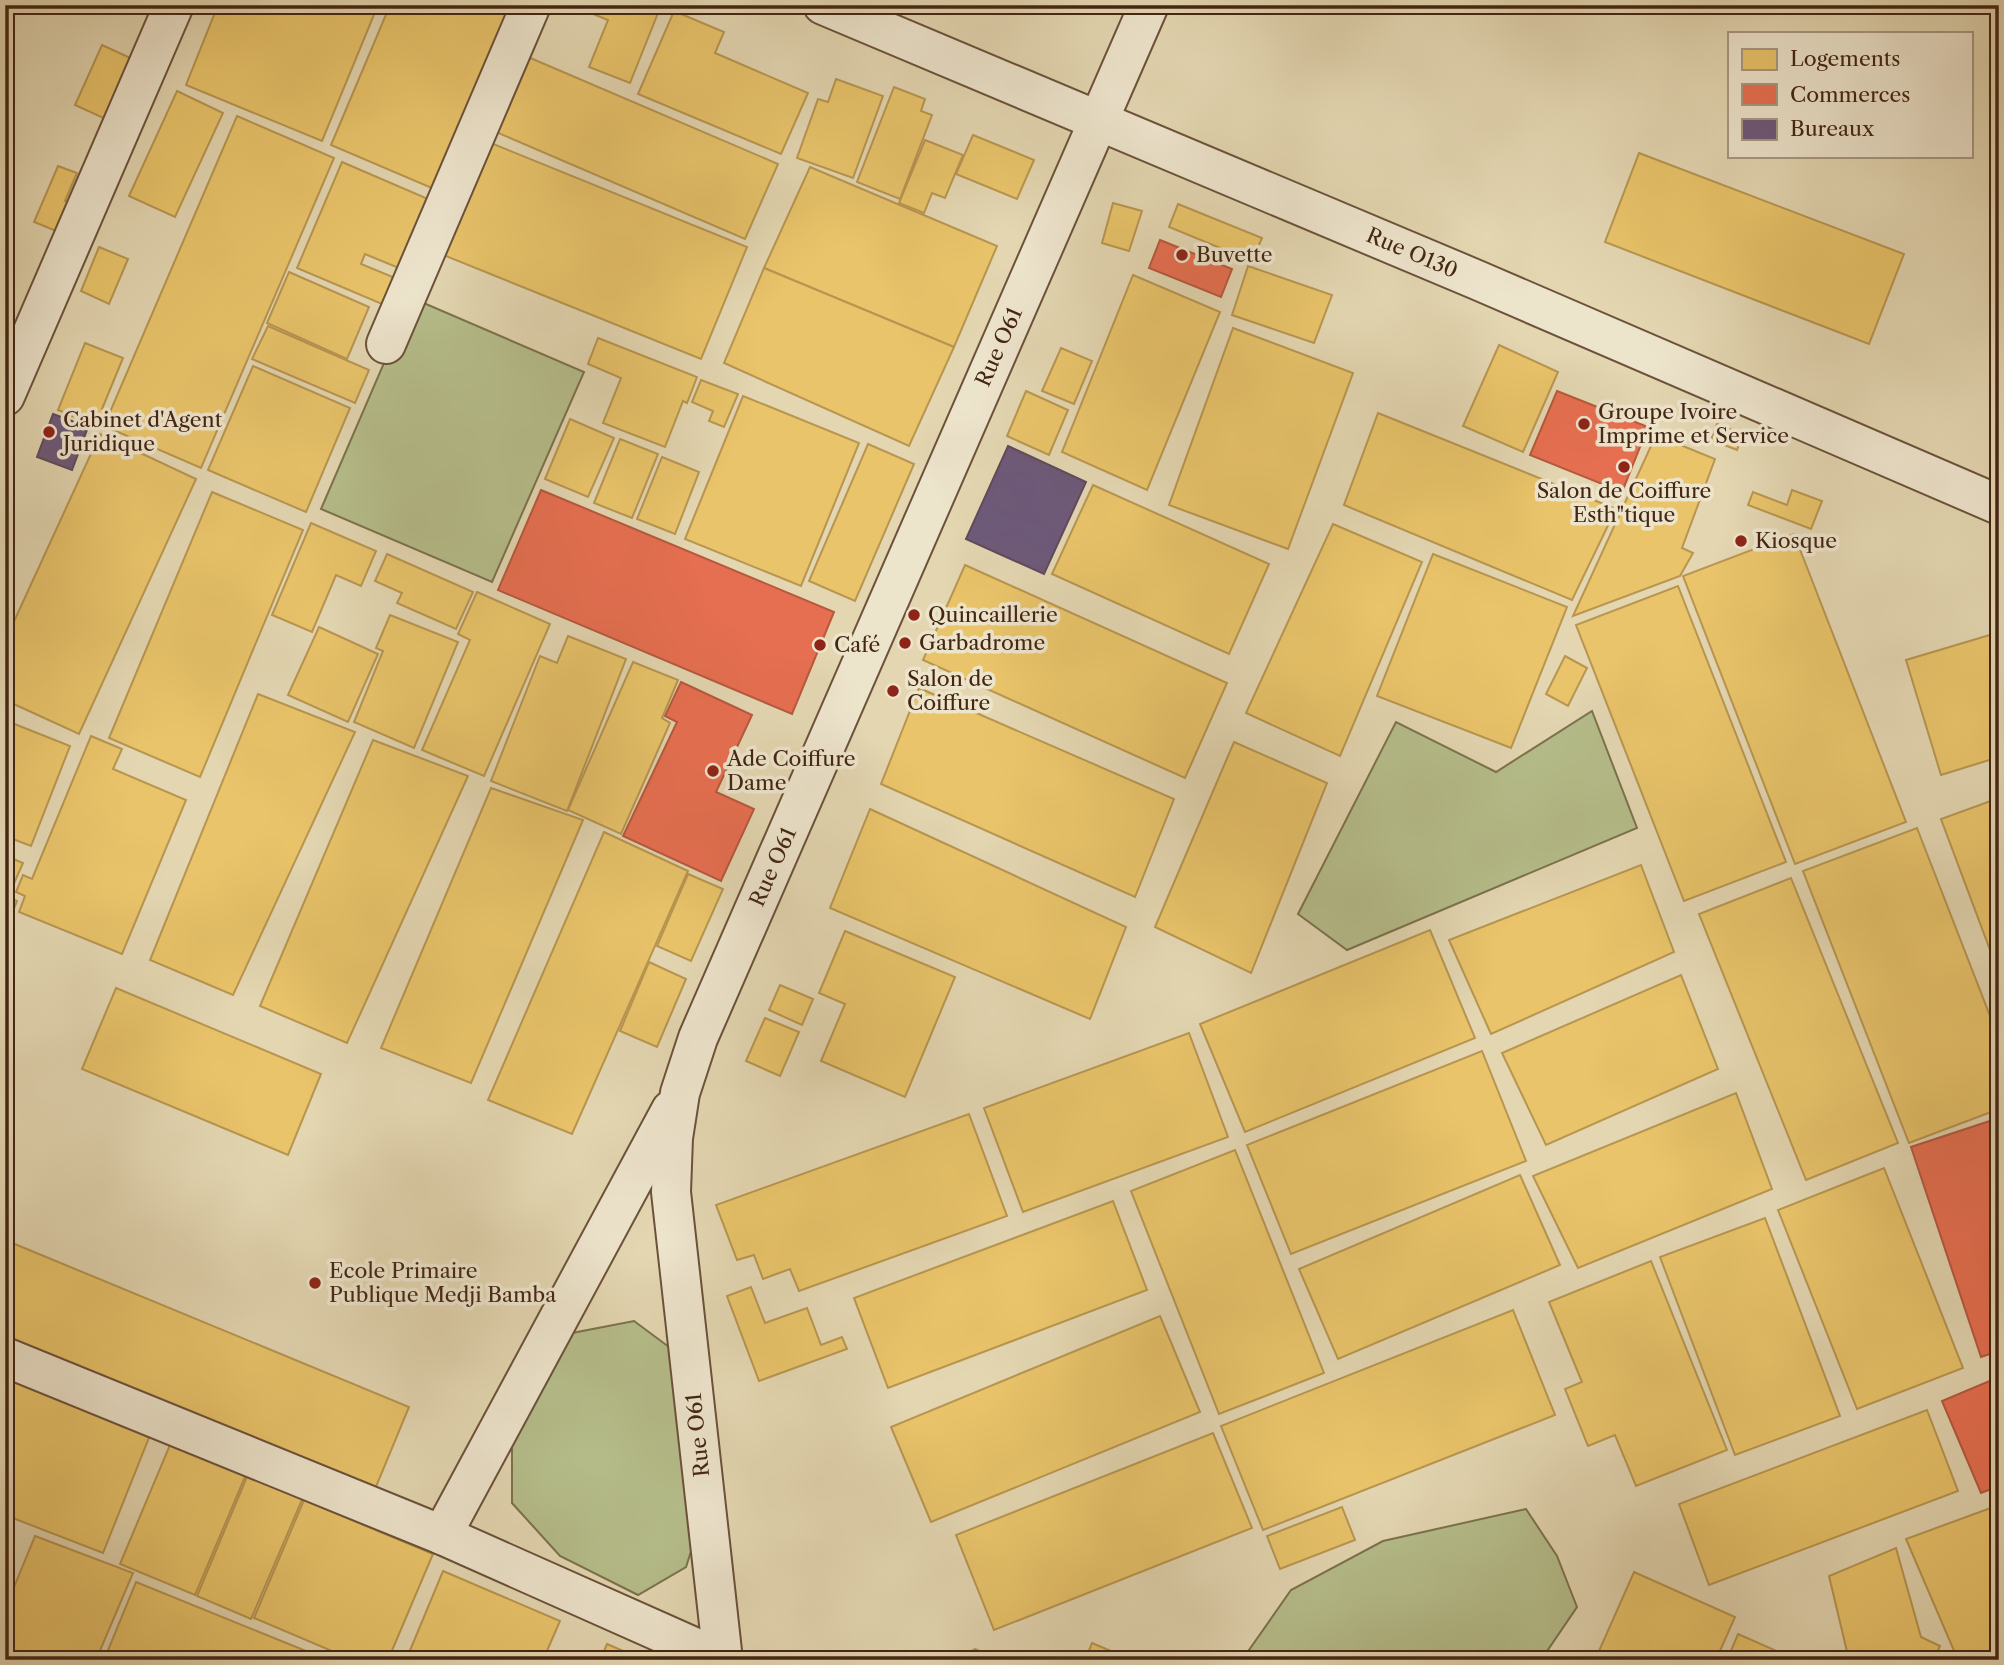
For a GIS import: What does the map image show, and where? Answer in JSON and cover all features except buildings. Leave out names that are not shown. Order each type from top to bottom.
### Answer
[{"type":"street","points":[[5,396],[174,5]]},
{"type":"street","points":[[386,344],[531,5]]},
{"type":"street","name":"Rue O130","points":[[823,5],[1999,505]]},
{"type":"street","name":"Rue O61","points":[[723,1660],[671,1192],[673,1138],[680,1093],[698,1038],[1149,5]]},
{"type":"street","points":[[442,1535],[680,1093]]},
{"type":"street","points":[[5,1357],[442,1535],[723,1660]]},
{"type":"green space","points":[[412,298],[584,372],[492,582],[321,509]]},
{"type":"green space","points":[[1592,711],[1637,828],[1347,950],[1298,914],[1396,722],[1496,772]]},
{"type":"green space","points":[[634,1321],[669,1347],[701,1520],[686,1567],[638,1595],[560,1556],[512,1503],[512,1436],[567,1334]]},
{"type":"green space","points":[[1526,1509],[1557,1556],[1577,1607],[1541,1660],[1242,1660],[1291,1590],[1383,1541]]},
{"type":"place","name":"Buvette","points":[[1182,255]]},
{"type":"place","name":"Groupe Ivoire Imprime et Service","points":[[1584,424]]},
{"type":"place","name":"Cabinet d'Agent Juridique","points":[[49,432]]},
{"type":"place","name":"Salon de Coiffure Esth\"tique","points":[[1624,467]]},
{"type":"place","name":"Kiosque","points":[[1741,541]]},
{"type":"place","name":"Quincaillerie","points":[[914,615]]},
{"type":"place","name":"Garbadrome","points":[[905,643]]},
{"type":"place","name":"Café","points":[[820,645]]},
{"type":"place","name":"Salon de Coiffure","points":[[893,691]]},
{"type":"place","name":"Ade Coiffure Dame","points":[[713,771]]},
{"type":"place","name":"Ecole Primaire Publique Medji Bamba","points":[[315,1283]]}]
